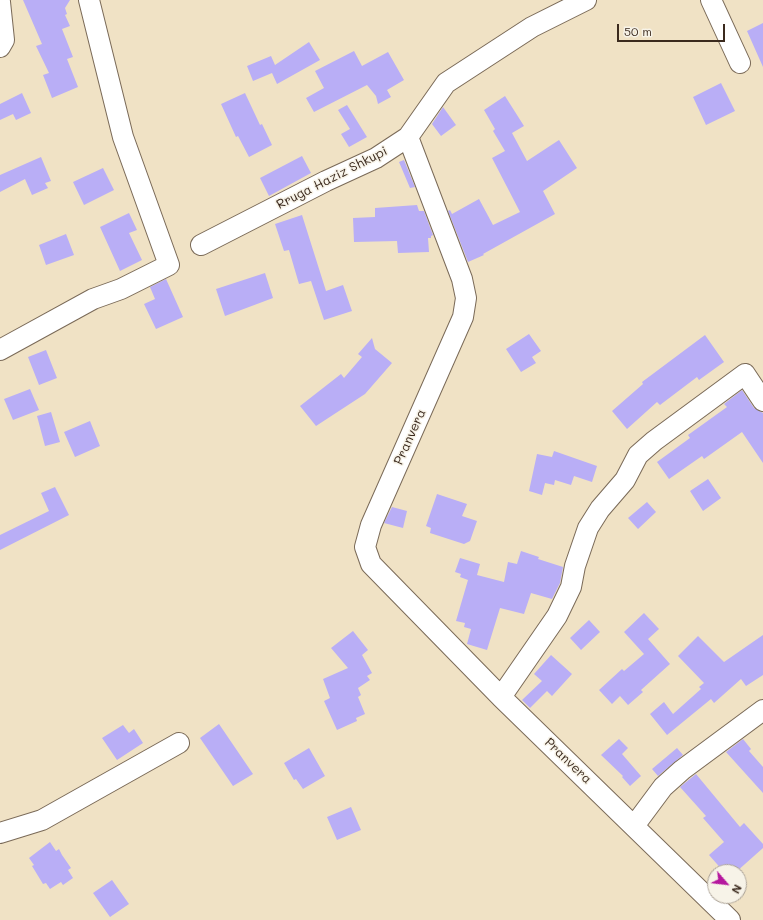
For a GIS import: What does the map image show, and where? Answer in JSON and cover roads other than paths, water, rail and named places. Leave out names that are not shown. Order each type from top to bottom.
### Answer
[{"type":"street","points":[[0,350],[93,299],[121,290],[169,265],[123,137],[89,0]]},
{"type":"street","name":"Rruga Haziz Shkupi","points":[[201,245],[326,181],[376,158],[408,137],[446,83],[532,27],[586,0]]},
{"type":"street","points":[[711,0],[740,63]]},
{"type":"street","points":[[0,2],[4,40],[0,47]]},
{"type":"street","name":"Pranvera","points":[[408,137],[462,279],[466,298],[463,317],[371,525],[365,547],[371,564],[501,697],[730,920]]},
{"type":"street","points":[[501,697],[557,616],[571,587],[588,528],[600,509],[626,480],[638,455],[654,441],[745,374],[763,401]]},
{"type":"street","points":[[634,826],[668,783],[682,770],[763,710]]},
{"type":"street","points":[[0,833],[42,820],[179,743]]}]
